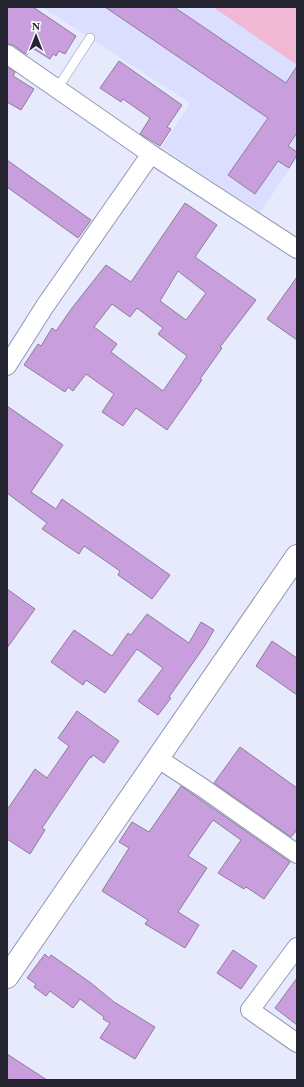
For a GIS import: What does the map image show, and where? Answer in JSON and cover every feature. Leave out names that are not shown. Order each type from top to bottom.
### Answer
[{"type":"street","points":[[7,54],[151,154],[297,249]]},
{"type":"street","points":[[7,366],[45,306],[151,154]]},
{"type":"street","points":[[7,977],[297,556]]},
{"type":"street","points":[[157,758],[203,788],[297,854]]},
{"type":"street","points":[[297,947],[250,1010],[297,1043]]},
{"type":"lane","points":[[57,89],[90,38]]},
{"type":"shaded area","points":[[42,7],[297,7],[297,158],[259,214],[162,147],[190,103]]},
{"type":"shaded area","points":[[213,7],[297,7],[297,65]]},
{"type":"building","points":[[7,7],[33,7],[76,36],[65,54],[59,51],[56,56],[53,54],[50,59],[32,48],[27,55],[13,45],[7,44]]},
{"type":"building","points":[[105,7],[174,7],[286,83],[297,66],[297,133],[288,146],[297,152],[297,155],[289,168],[278,161],[255,194],[228,175],[268,118]]},
{"type":"building","points":[[119,61],[182,105],[167,127],[171,129],[160,146],[140,134],[150,118],[123,99],[121,102],[100,88]]},
{"type":"building","points":[[7,67],[15,72],[13,76],[34,89],[21,110],[7,102]]},
{"type":"building","points":[[7,160],[91,220],[78,238],[7,187]]},
{"type":"building","points":[[185,203],[217,225],[195,257],[256,300],[220,347],[222,348],[200,379],[202,380],[167,430],[136,408],[123,426],[102,412],[114,394],[86,374],[73,391],[68,387],[65,392],[24,365],[38,344],[41,346],[52,328],[56,331],[106,265],[131,282]],"holes":[[[178,271],[206,293],[186,320],[160,301]],[[112,304],[130,317],[137,308],[163,328],[158,334],[187,356],[163,391],[111,352],[117,344],[94,327]]]},
{"type":"building","points":[[297,277],[297,340],[267,319]]},
{"type":"building","points":[[7,406],[63,445],[31,492],[56,509],[62,499],[170,575],[152,599],[118,575],[120,571],[84,546],[79,554],[42,529],[47,523],[7,493]]},
{"type":"building","points":[[7,589],[35,609],[7,648]]},
{"type":"building","points":[[147,614],[189,643],[201,622],[214,630],[169,697],[171,698],[158,715],[138,701],[163,668],[137,649],[105,693],[86,680],[83,685],[51,662],[74,630],[112,656],[128,633],[131,635]]},
{"type":"building","points":[[272,641],[297,658],[297,695],[256,666]]},
{"type":"building","points":[[77,711],[119,741],[104,763],[93,755],[91,758],[90,757],[42,828],[45,830],[30,854],[7,839],[7,810],[35,769],[47,778],[69,746],[58,738]]},
{"type":"building","points":[[240,747],[297,788],[297,830],[291,837],[214,783]]},
{"type":"building","points":[[181,786],[290,862],[264,899],[246,887],[244,889],[218,873],[241,840],[213,820],[188,856],[207,868],[178,912],[199,925],[185,948],[145,924],[148,920],[102,891],[129,848],[119,842],[132,822],[149,832]]},
{"type":"building","points":[[233,950],[257,966],[241,989],[217,973]]},
{"type":"building","points":[[45,954],[49,958],[51,955],[91,983],[114,1002],[155,1027],[135,1059],[100,1038],[110,1023],[103,1019],[104,1017],[80,999],[73,1008],[50,991],[46,996],[34,987],[36,984],[27,978]]},
{"type":"building","points":[[297,978],[297,1025],[275,1008]]},
{"type":"building","points":[[7,1054],[47,1080],[7,1080]]}]
